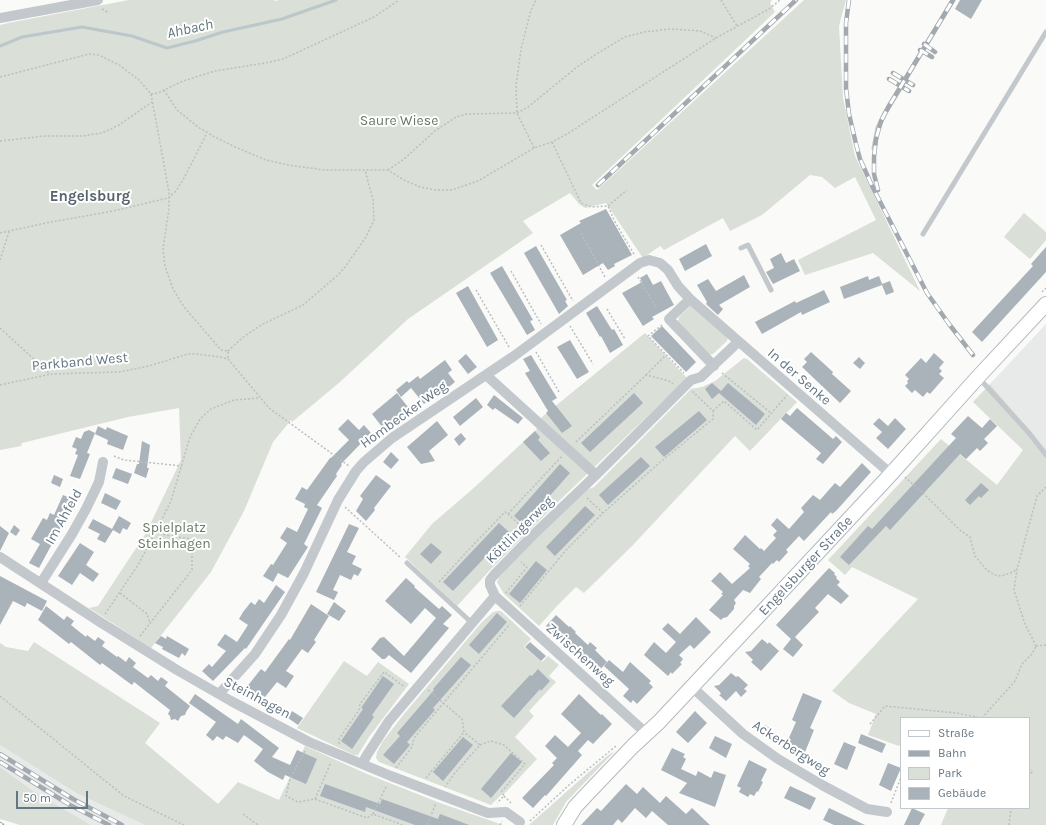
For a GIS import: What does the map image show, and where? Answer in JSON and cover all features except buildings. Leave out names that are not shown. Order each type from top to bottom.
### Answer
[{"type":"street","points":[[0,18],[98,0]]},
{"type":"street","name":"In der Senke","points":[[636,266],[648,260],[660,263],[668,270],[678,286],[690,299],[792,389],[893,472]]},
{"type":"street","points":[[596,475],[486,375],[566,319],[636,266]]},
{"type":"street","points":[[690,299],[669,319],[714,366]]},
{"type":"street","name":"Engelsburger Straße","points":[[564,825],[575,807],[692,687],[893,472],[1046,304]]},
{"type":"street","name":"Köttlingerweg","points":[[495,596],[490,585],[490,580],[513,555],[686,385],[700,377],[714,366],[738,342]]},
{"type":"street","name":"Hombecker Weg","points":[[219,694],[255,654],[281,615],[304,573],[338,500],[356,471],[373,453],[392,438],[486,375]]},
{"type":"street","name":"Im Ahfeld","points":[[41,583],[86,509],[99,482],[103,462]]},
{"type":"street","name":"Steinhagen","points":[[0,557],[134,644],[219,694],[310,742],[440,795],[488,812],[506,812],[520,822]]},
{"type":"street","points":[[362,764],[377,738],[412,692],[495,596]]},
{"type":"street","name":"Zwischenweg","points":[[495,596],[647,734]]},
{"type":"street","name":"Ackerbergweg","points":[[692,687],[743,734],[778,759],[867,809],[887,812]]},
{"type":"lane","points":[[874,148],[878,128],[885,113],[953,0]]},
{"type":"lane","points":[[923,234],[1046,32]]},
{"type":"lane","points":[[741,248],[748,244],[771,290]]},
{"type":"lane","points":[[978,377],[1029,433],[1046,455]]},
{"type":"lane","points":[[407,563],[472,623]]},
{"type":"path","points":[[151,94],[183,81],[215,71],[283,59],[359,25],[399,0]]},
{"type":"path","points":[[534,148],[517,113],[516,86],[520,55],[531,10],[536,0]]},
{"type":"path","points":[[721,0],[737,26]]},
{"type":"path","points":[[164,90],[173,105],[182,114],[207,133],[233,146],[277,163],[325,170],[388,170],[404,180],[420,187],[436,190],[452,190],[469,185],[487,177],[534,148],[552,142],[595,117],[716,38],[769,9],[780,0]]},
{"type":"path","points":[[388,170],[404,159],[435,131],[456,117],[467,114],[517,113],[536,102],[577,67],[604,49],[625,38],[644,32],[671,29],[700,31],[716,38]]},
{"type":"path","points":[[0,77],[89,54],[99,55],[119,65],[135,76],[151,94],[167,178],[169,208],[164,249],[165,266],[169,279],[184,307],[221,350],[228,352]]},
{"type":"path","points":[[0,140],[45,136],[82,136],[102,133],[119,125],[152,102]]},
{"type":"path","points":[[0,233],[113,211],[168,198],[176,191],[184,178],[207,133]]},
{"type":"path","points":[[552,142],[581,203],[592,207],[608,206],[627,190]]},
{"type":"path","points":[[356,471],[269,408],[228,359],[228,352],[242,338],[260,325],[303,305],[335,278],[345,267],[366,237],[374,220],[373,200],[365,170]]},
{"type":"path","points":[[608,206],[656,308]]},
{"type":"path","points":[[0,260],[9,232]]},
{"type":"path","points":[[581,233],[610,285]]},
{"type":"path","points":[[541,245],[578,309]]},
{"type":"path","points":[[511,272],[546,333]]},
{"type":"path","points":[[476,290],[514,356]]},
{"type":"path","points":[[607,309],[625,339]]},
{"type":"path","points":[[566,319],[592,364]]},
{"type":"path","points":[[310,742],[290,779],[286,796],[298,802],[315,799],[367,818],[373,814],[391,776],[412,746],[414,738],[444,703],[566,550],[603,513],[658,464],[713,419],[713,411],[686,385],[666,355],[648,336],[669,319]]},
{"type":"path","points":[[0,328],[51,374]]},
{"type":"path","points":[[531,343],[559,392]]},
{"type":"path","name":"Parkband West","points":[[0,384],[51,374],[119,372],[149,366],[188,354],[206,355],[228,359]]},
{"type":"path","points":[[508,514],[568,450],[666,355]]},
{"type":"path","points":[[714,366],[771,413]]},
{"type":"path","points":[[646,375],[686,385]]},
{"type":"path","points":[[713,411],[724,401],[757,430],[792,389]]},
{"type":"path","points":[[100,622],[138,565],[171,501],[190,437],[200,419],[211,409],[234,400],[260,398]]},
{"type":"path","points":[[114,456],[124,460],[182,466]]},
{"type":"path","points":[[893,472],[925,495],[961,531],[970,537],[975,556],[986,569],[994,575],[1001,576],[1017,569]]},
{"type":"path","points":[[1036,646],[1024,624],[1014,590],[1017,569],[1036,496],[1046,487]]},
{"type":"path","points":[[579,490],[603,513]]},
{"type":"path","points":[[338,500],[407,563]]},
{"type":"path","points":[[434,588],[505,512],[532,536]]},
{"type":"path","points":[[156,531],[165,535],[191,539]]},
{"type":"path","points":[[134,644],[192,570],[192,552]]},
{"type":"path","points":[[506,593],[527,567],[513,555]]},
{"type":"path","points":[[120,593],[147,614],[150,623]]},
{"type":"path","points":[[1036,646],[1046,645]]},
{"type":"path","points":[[983,717],[1015,681],[1022,664],[1032,654],[1036,646]]},
{"type":"path","points":[[315,799],[339,745],[339,739],[359,710],[360,704],[384,672],[412,692]]},
{"type":"path","points":[[420,683],[462,719],[464,732],[480,745]]},
{"type":"path","points":[[0,696],[124,796],[184,825]]},
{"type":"path","points":[[870,724],[876,714],[885,706],[956,713],[977,717]]},
{"type":"path","points":[[419,787],[464,732]]},
{"type":"path","points":[[427,825],[440,795],[454,774],[480,745],[491,741],[504,745],[525,764],[502,791],[504,796],[488,812]]},
{"type":"path","points":[[533,825],[529,823],[569,785],[619,743]]},
{"type":"path","points":[[887,812],[900,780]]},
{"type":"path","points":[[1009,825],[1011,809]]},
{"type":"path","points":[[243,814],[258,825]]},
{"type":"path","points":[[373,814],[404,825]]},
{"type":"shaded area","points":[[1046,324],[1046,449],[990,384]]},
{"type":"shaded area","points":[[0,745],[76,793],[145,825],[91,825],[35,792],[0,767]]},
{"type":"green space","points":[[129,0],[772,0],[770,3],[775,12],[592,185],[597,190],[804,0],[846,0],[839,26],[843,98],[855,156],[920,291],[873,253],[805,275],[798,260],[876,220],[855,177],[835,188],[822,177],[810,175],[762,215],[730,231],[723,218],[664,250],[660,246],[643,258],[606,203],[585,208],[579,204],[570,193],[523,221],[533,233],[408,319],[340,382],[292,422],[291,420],[273,442],[244,511],[211,572],[151,648],[89,608],[98,606],[146,533],[181,460],[179,408],[128,417],[22,443],[21,446],[0,450],[0,25]]},
{"type":"green space","points":[[1024,213],[1046,232],[1046,240],[1030,259],[1004,237]]},
{"type":"green space","points":[[690,306],[695,306],[728,337],[727,341],[713,354],[708,355],[679,326],[679,317]]},
{"type":"green space","points":[[645,333],[687,378],[560,500],[491,569],[457,606],[405,557],[432,524],[476,486],[536,430],[542,417]]},
{"type":"green space","points":[[744,358],[797,402],[750,451],[735,436],[632,546],[584,593],[576,587],[539,626],[504,594],[497,582],[499,577],[584,491],[594,487],[691,389],[702,387],[715,381]]},
{"type":"green space","points":[[990,384],[1046,449],[1046,825],[941,825],[948,809],[1030,809],[1030,717],[900,717],[899,746],[868,735],[876,714],[849,703],[832,691],[918,599],[852,567],[845,575],[828,560],[941,439],[997,485],[1023,450],[973,402]]},
{"type":"green space","points":[[501,611],[531,639],[524,647],[542,662],[548,656],[559,665],[549,676],[556,682],[529,711],[534,716],[515,737],[537,759],[505,793],[491,805],[379,762],[376,758],[377,752],[383,741],[404,714],[482,622],[493,612]]},
{"type":"green space","points":[[34,642],[160,723],[145,743],[218,804],[238,782],[279,800],[305,746],[367,774],[440,803],[503,825],[145,825],[76,793],[0,745],[0,643],[6,647],[28,651]]},
{"type":"green space","points":[[344,661],[367,676],[378,662],[409,684],[369,737],[358,755],[354,755],[297,728]]},
{"type":"green space","points":[[615,751],[566,802],[553,825],[529,825],[607,756]]},
{"type":"green space","points":[[0,767],[35,792],[91,825],[20,825],[0,819]]},
{"type":"waterway","name":"Ahbach","points":[[0,46],[22,37],[82,27],[132,36],[167,48],[223,32],[282,19],[336,0]]},
{"type":"railway","points":[[598,185],[796,0]]},
{"type":"railway","points":[[849,0],[846,23],[846,88],[849,114],[860,159],[873,188],[927,293],[973,355]]},
{"type":"railway","points":[[878,190],[874,174],[874,157],[876,139],[881,121],[953,0]]},
{"type":"railway","points":[[924,44],[935,52]]},
{"type":"railway","points":[[920,50],[932,57]]},
{"type":"railway","points":[[893,73],[913,85]]},
{"type":"railway","points":[[889,79],[909,91]]},
{"type":"railway","points":[[0,754],[73,799],[122,825]]},
{"type":"railway","points":[[0,762],[70,805],[109,825]]},
{"type":"district","name":"Engelsburg","points":[[90,197]]},
{"type":"park label","name":"Saure Wiese","points":[[399,121]]},
{"type":"park label","name":"Spielplatz Steinhagen","points":[[174,536]]}]
